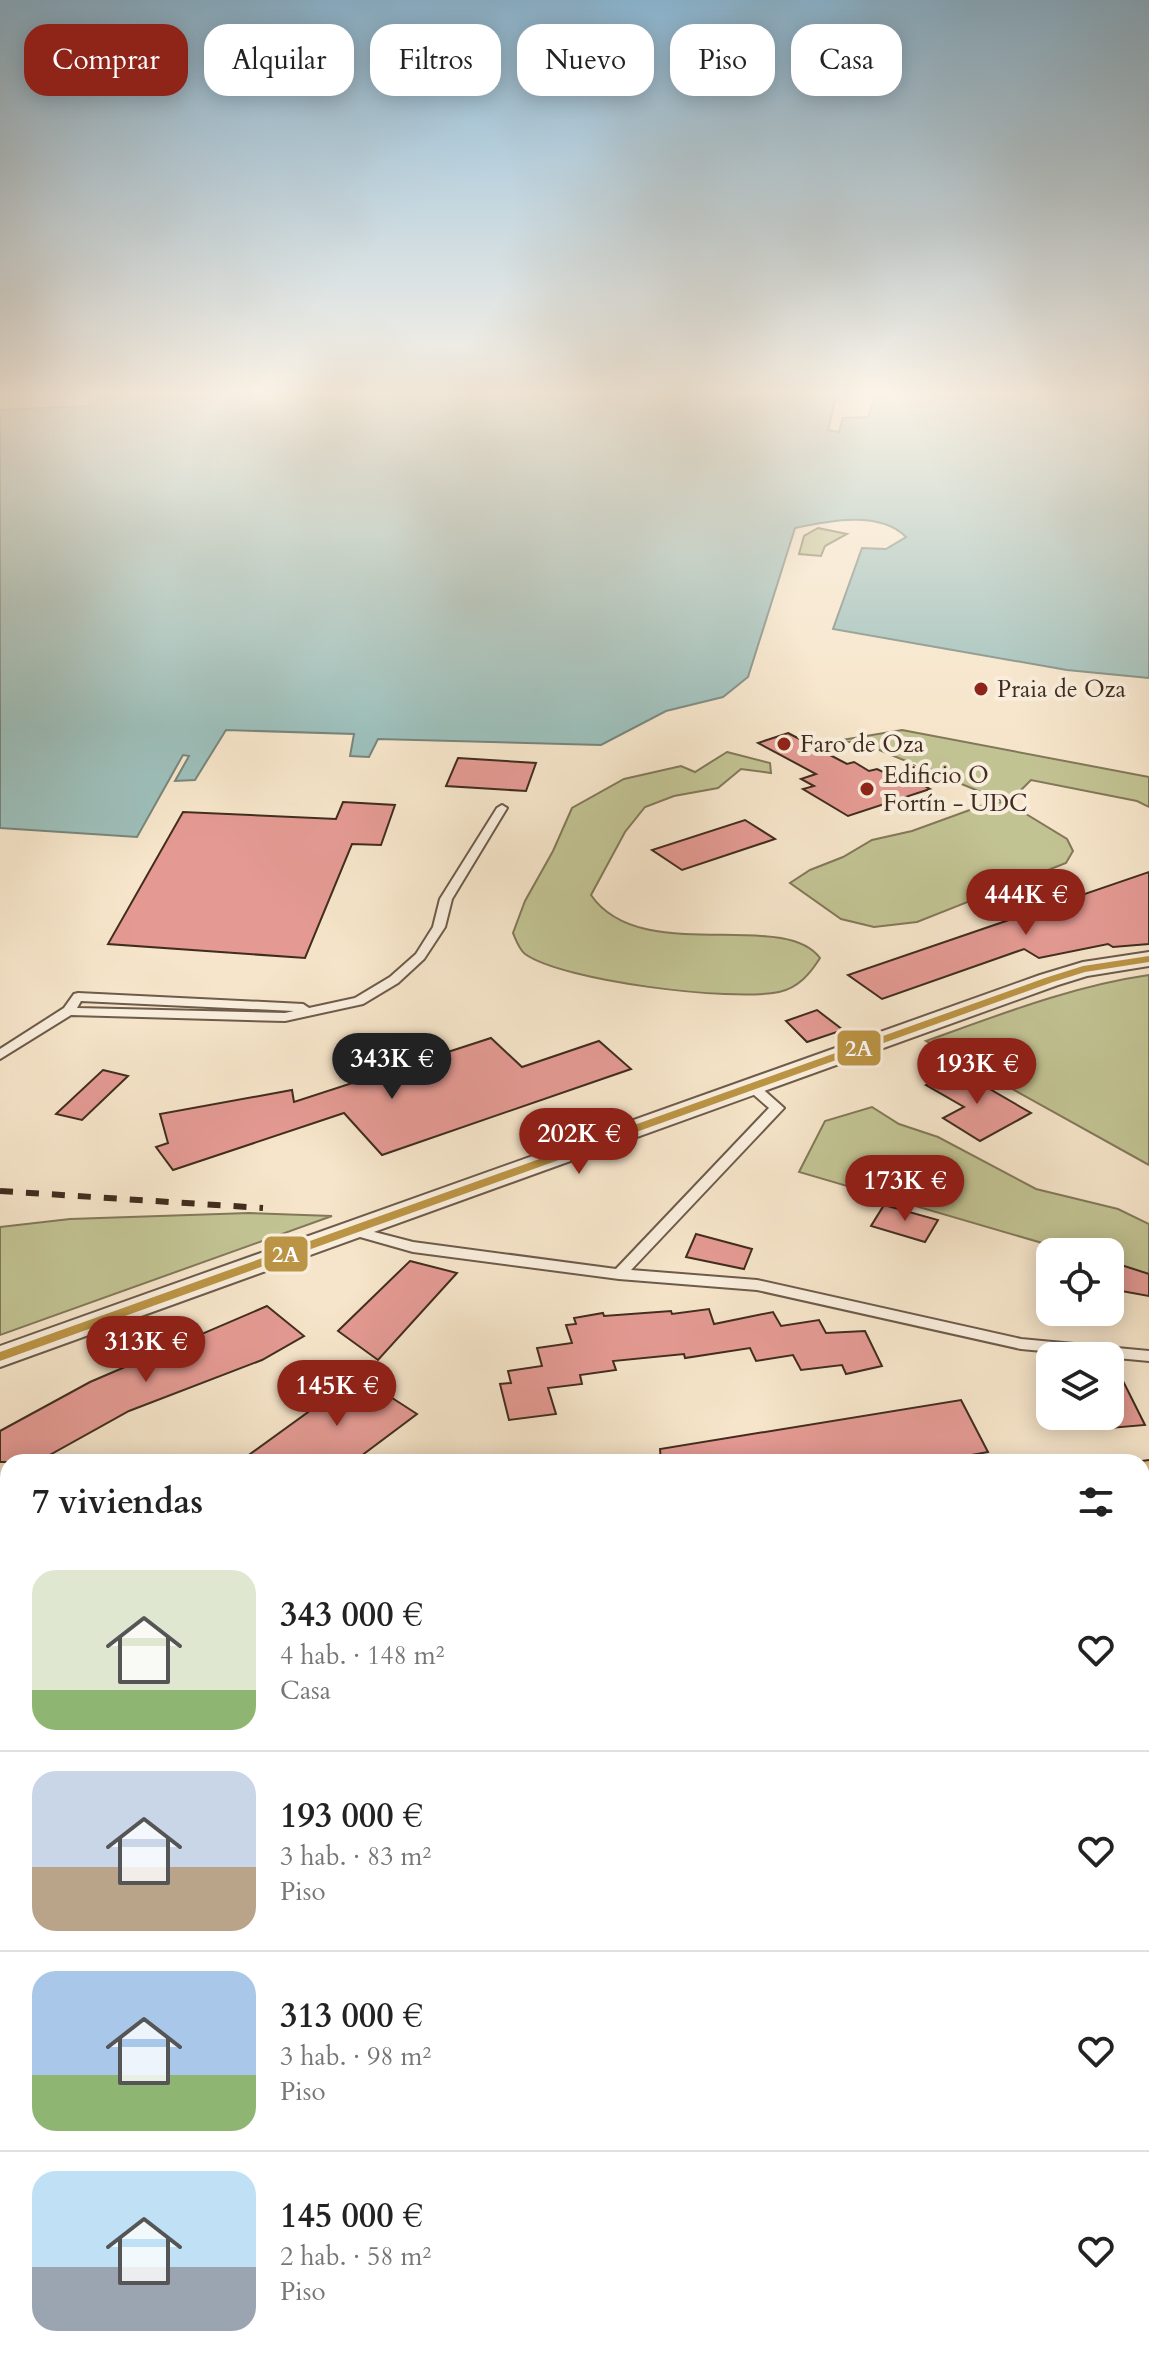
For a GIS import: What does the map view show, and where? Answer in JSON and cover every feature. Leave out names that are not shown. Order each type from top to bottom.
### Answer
[{"type":"street","points":[[0,1357],[1049,980],[1083,969],[1149,959]]},
{"type":"lane","points":[[0,1055],[68,1011],[285,1017],[359,1001],[394,980],[420,956],[439,927],[446,899],[502,808]]},
{"type":"lane","points":[[619,1274],[777,1108],[752,1087]]},
{"type":"lane","points":[[350,1230],[413,1247],[619,1274],[757,1285],[1021,1344],[1149,1356]]},
{"type":"green space","points":[[818,528],[847,534],[825,546],[821,556],[799,554],[804,536]]},
{"type":"green space","points":[[902,730],[1149,777],[1149,807],[1137,801],[1031,780],[1008,803],[1067,839],[1073,851],[1066,863],[917,922],[874,927],[841,919],[790,883],[872,840],[912,831],[989,803],[1005,802],[877,749],[842,740]]},
{"type":"green space","points":[[727,752],[770,763],[771,773],[741,769],[718,788],[674,796],[645,807],[625,832],[591,895],[613,916],[642,928],[675,933],[776,937],[802,944],[820,958],[803,980],[779,992],[725,994],[688,991],[574,973],[545,964],[523,952],[513,933],[525,901],[553,851],[572,808],[624,779],[681,766],[695,772]]},
{"type":"green space","points":[[1149,975],[1149,1165],[926,1041],[1064,994]]},
{"type":"green space","points":[[872,1107],[899,1124],[938,1137],[1036,1189],[1118,1209],[1149,1224],[1149,1274],[1124,1267],[1124,1238],[1036,1238],[1036,1241],[799,1172],[825,1121]]},
{"type":"green space","points":[[249,1213],[332,1216],[0,1335],[0,1227],[70,1219]]},
{"type":"water","points":[[0,507],[1149,507],[1149,678],[1067,670],[833,629],[862,548],[886,549],[906,537],[882,523],[838,521],[795,528],[748,677],[723,697],[666,711],[601,745],[378,739],[369,757],[350,756],[354,734],[226,730],[195,780],[175,781],[189,756],[183,755],[137,837],[0,828]]},
{"type":"building","name":"Edificio O Fortín - UDC","points":[[788,733],[847,764],[854,762],[869,771],[894,769],[930,789],[848,816],[803,789],[814,786],[801,779],[816,774],[758,743]]},
{"type":"building","points":[[458,758],[536,763],[526,791],[446,786]]},
{"type":"building","points":[[343,802],[395,805],[381,845],[352,844],[305,958],[108,944],[183,812],[336,819]]},
{"type":"building","points":[[745,820],[775,839],[682,870],[652,850]]},
{"type":"building","points":[[1149,872],[1149,944],[1113,947],[1108,944],[1039,958],[1024,949],[882,999],[848,975]]},
{"type":"building","points":[[817,1010],[843,1030],[807,1042],[786,1021]]},
{"type":"building","points":[[491,1038],[522,1067],[599,1041],[631,1069],[382,1155],[344,1113],[173,1170],[156,1147],[168,1143],[160,1114],[292,1090],[294,1102]]},
{"type":"building","points":[[103,1070],[128,1076],[82,1120],[56,1114]]},
{"type":"building","points":[[957,1070],[1031,1113],[980,1141],[943,1118],[964,1107],[926,1085]]},
{"type":"building","points":[[884,1205],[938,1220],[925,1242],[871,1226]]},
{"type":"building","points":[[696,1234],[752,1249],[744,1269],[686,1257]]},
{"type":"building","points":[[410,1261],[457,1273],[378,1360],[338,1331]]},
{"type":"building","points":[[1124,1266],[1149,1274],[1149,1296],[1124,1292]]},
{"type":"building","points":[[267,1306],[304,1336],[262,1360],[129,1411],[51,1454],[0,1454],[0,1431],[90,1382]]},
{"type":"building","points":[[709,1309],[714,1324],[773,1312],[781,1326],[819,1320],[826,1333],[865,1331],[882,1366],[846,1374],[842,1365],[801,1370],[793,1355],[756,1361],[750,1348],[685,1358],[684,1354],[613,1361],[616,1370],[580,1375],[582,1384],[548,1388],[556,1414],[509,1420],[500,1384],[511,1383],[508,1371],[542,1366],[537,1348],[572,1343],[566,1325],[576,1324],[574,1318],[603,1313],[604,1316],[671,1311],[672,1314]]},
{"type":"building","points":[[358,1376],[417,1414],[364,1454],[250,1454]]},
{"type":"building","points":[[1124,1383],[1145,1425],[1124,1427]]},
{"type":"building","points":[[961,1400],[988,1452],[660,1454],[660,1449]]},
{"type":"railway","points":[[0,1191],[263,1208]]},
{"type":"transit line","name":"2A","points":[[0,1357],[1049,980],[1083,969],[1149,959]]},
{"type":"place","name":"Praia de Oza","points":[[981,689]]},
{"type":"place","name":"Faro de Oza","points":[[784,744]]},
{"type":"place","name":"Edificio O Fortín - UDC","points":[[867,789]]}]
